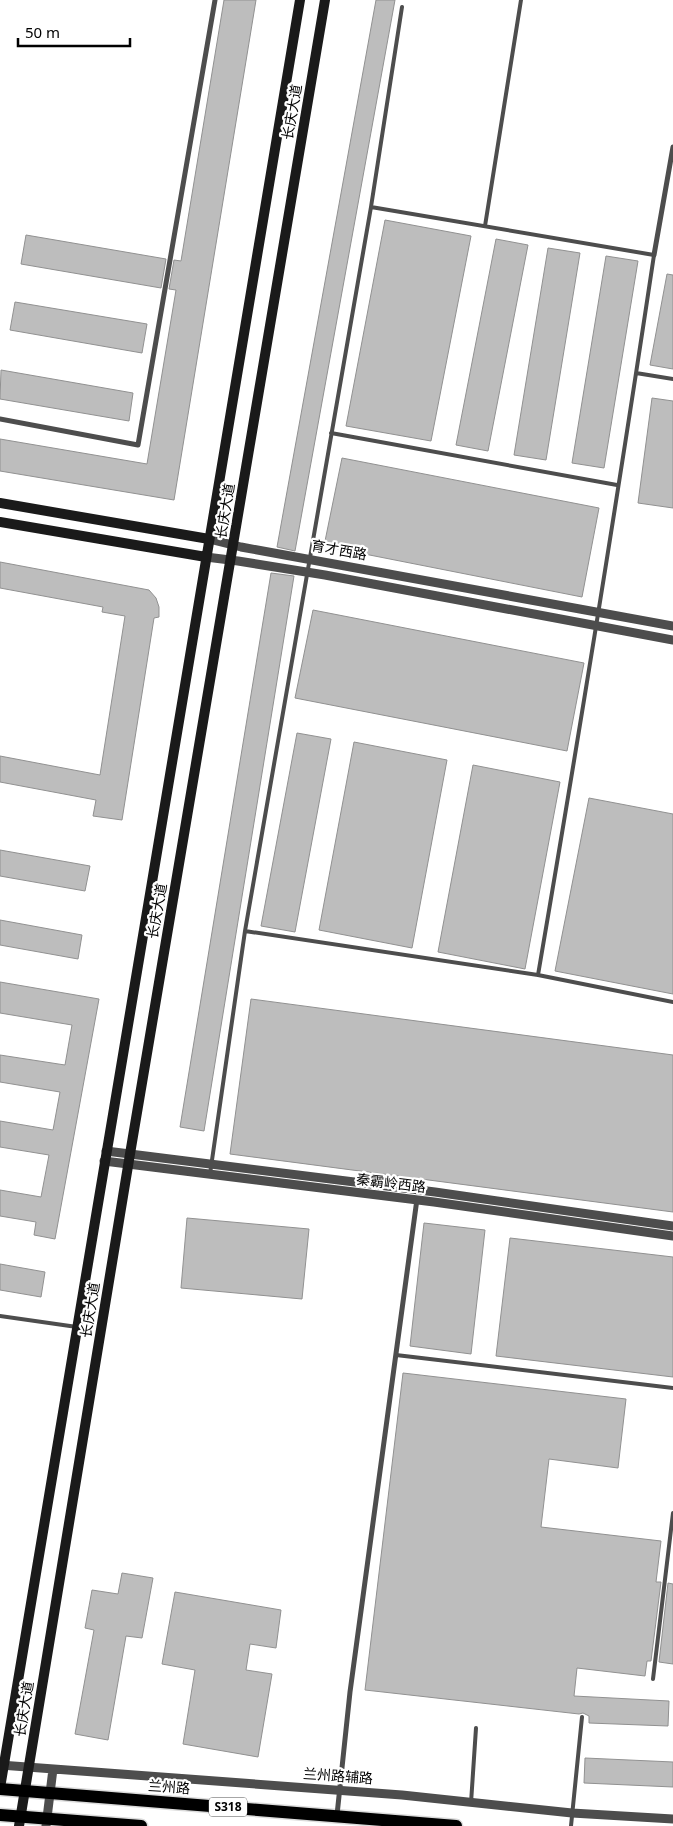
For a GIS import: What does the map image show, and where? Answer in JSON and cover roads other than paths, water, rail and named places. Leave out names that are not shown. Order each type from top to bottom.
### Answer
[{"type":"main road","name":"长庆大道","points":[[0,1788],[2,1765],[300,0]]},
{"type":"main road","name":"长庆大道","points":[[20,1821],[129,1159],[325,0]]},
{"type":"main road","name":"育才西路","points":[[0,503],[209,539]]},
{"type":"main road","name":"育才西路","points":[[0,522],[206,557]]},
{"type":"main road","name":"兰州路","points":[[0,1788],[456,1826]]},
{"type":"main road","points":[[0,1815],[20,1821],[141,1826]]},
{"type":"street","points":[[0,418],[138,446],[215,0]]},
{"type":"street","points":[[654,255],[673,147]]},
{"type":"street","name":"育才西路","points":[[209,539],[673,626]]},
{"type":"street","name":"育才西路","points":[[206,557],[307,572],[673,640]]},
{"type":"street","name":"秦霸岭西路","points":[[105,1156],[210,1174],[417,1200],[673,1236]]},
{"type":"street","name":"秦霸岭西路","points":[[129,1159],[211,1164],[418,1190],[673,1226]]},
{"type":"street","points":[[337,1816],[350,1692],[418,1190]]},
{"type":"street","name":"兰州路辅路","points":[[2,1765],[340,1790],[471,1802],[572,1814],[673,1819]]},
{"type":"street","points":[[46,1822],[53,1769]]},
{"type":"lane","points":[[485,226],[521,0]]},
{"type":"lane","points":[[210,1174],[245,931],[370,207],[402,7]]},
{"type":"lane","points":[[370,207],[654,255],[617,485],[598,626],[538,975]]},
{"type":"lane","points":[[636,373],[673,380]]},
{"type":"lane","points":[[331,433],[617,485]]},
{"type":"lane","points":[[245,931],[538,975],[673,1002]]},
{"type":"lane","points":[[0,1316],[77,1327]]},
{"type":"lane","points":[[396,1355],[673,1388]]},
{"type":"lane","points":[[653,1679],[673,1513]]},
{"type":"lane","points":[[571,1826],[582,1717]]},
{"type":"lane","points":[[471,1802],[476,1728]]}]
